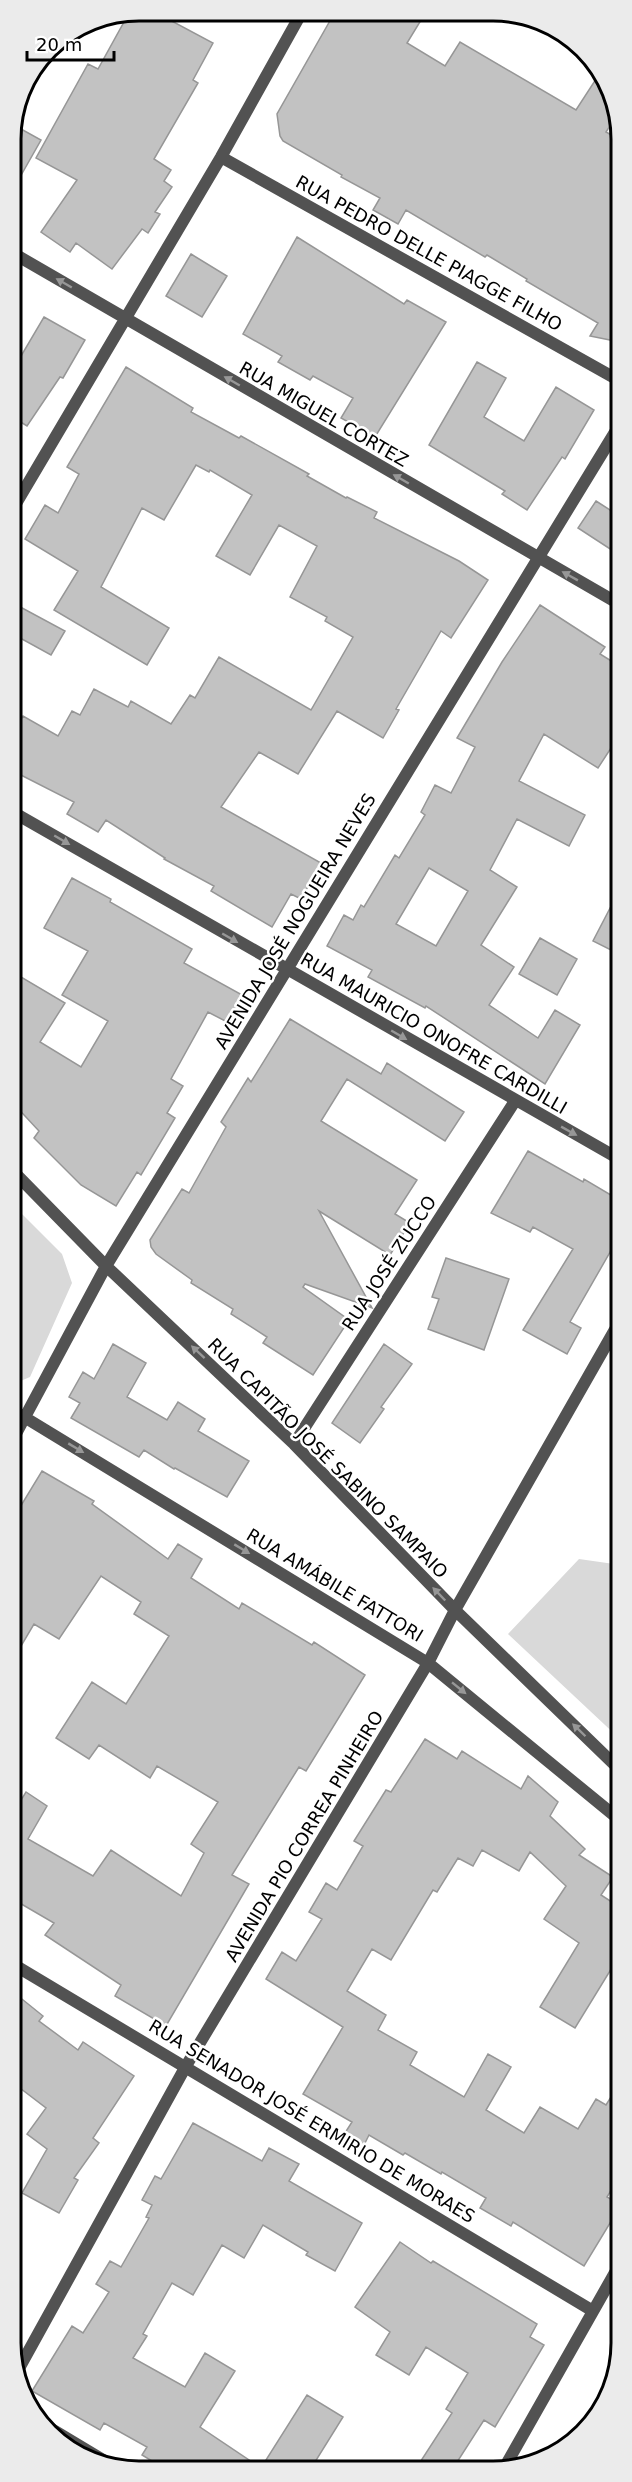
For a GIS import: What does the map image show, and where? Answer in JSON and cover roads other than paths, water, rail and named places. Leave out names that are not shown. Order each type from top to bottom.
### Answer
[{"type":"street","points":[[21,495],[221,157],[298,21]]},
{"type":"street","name":"RUA PEDRO DELLE PIAGGE FILHO","points":[[221,157],[611,376]]},
{"type":"street","name":"RUA MIGUEL CORTEZ","points":[[21,258],[611,599]]},
{"type":"street","name":"AVENIDA JOSÉ NOGUEIRA NEVES","points":[[21,1426],[106,1266],[611,439]]},
{"type":"street","name":"RUA MAURICIO ONOFRE CARDILLI","points":[[21,817],[611,1154]]},
{"type":"street","name":"RUA JOSÉ ZUCCO","points":[[294,1444],[515,1101]]},
{"type":"street","name":"RUA CAPITÃO JOSÉ SABINO SAMPAIO","points":[[21,1179],[106,1266],[294,1444],[455,1610],[611,1761]]},
{"type":"street","name":"AVENIDA PIO CORREA PINHEIRO","points":[[23,2362],[186,2066],[428,1664],[455,1610],[611,1337]]},
{"type":"street","name":"RUA AMÁBILE FATTORI","points":[[21,1414],[428,1664],[611,1813]]},
{"type":"street","name":"RUA SENADOR JOSÉ ERMIRIO DE MORAES","points":[[21,1968],[593,2311]]},
{"type":"street","points":[[509,2460],[611,2280]]}]
